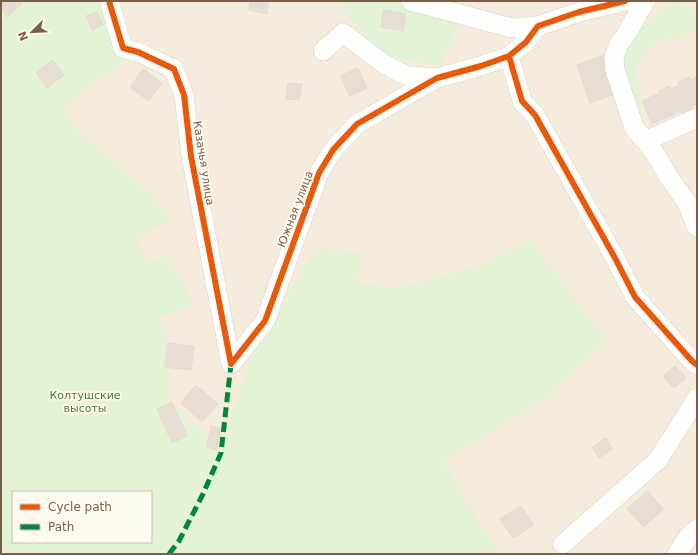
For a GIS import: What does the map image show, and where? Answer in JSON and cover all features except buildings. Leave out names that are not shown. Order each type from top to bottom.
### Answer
[{"type":"street","name":"Казачья улица","points":[[109,1],[123,48],[138,52],[174,69],[184,96],[191,156],[231,364]]},
{"type":"street","points":[[411,1],[512,28],[538,26],[579,12],[618,2],[627,33]]},
{"type":"street","points":[[645,1],[619,44],[614,57],[615,70],[634,127],[654,152],[670,179],[686,201],[697,227]]},
{"type":"street","name":"Южная улица","points":[[231,364],[265,321],[319,173],[333,150],[356,124],[436,78],[481,66],[509,56],[526,42],[538,26]]},
{"type":"street","points":[[323,51],[343,33],[384,64],[407,76],[436,78]]},
{"type":"street","points":[[509,56],[522,101],[535,115],[616,258],[635,297],[697,365]]},
{"type":"street","points":[[645,141],[697,118]]},
{"type":"street","points":[[562,544],[658,460],[697,398]]},
{"type":"street","points":[[677,554],[688,537],[697,529]]},
{"type":"shaded area","points":[[118,1],[336,1],[380,55],[441,66],[468,1],[697,1],[697,554],[292,554],[143,427],[104,248],[174,220],[150,193],[56,113],[132,54]]},
{"type":"green space","name":"Колтушские высоты","points":[[1,1],[118,1],[132,54],[62,109],[79,132],[150,193],[174,220],[136,236],[147,261],[168,257],[195,304],[155,319],[166,331],[168,397],[220,451],[253,352],[316,248],[363,253],[357,282],[398,289],[488,263],[530,240],[607,340],[551,395],[443,462],[499,554],[1,554]]},
{"type":"green space","points":[[336,1],[468,1],[441,66],[380,55]]},
{"type":"green space","points":[[680,1],[688,6],[695,15],[697,29],[679,39],[661,38],[635,66],[642,106],[638,130],[622,61],[641,28],[671,3]]},
{"type":"marked path","points":[[169,554],[179,541],[203,494],[221,453],[231,364]]},
{"type":"cycle path","points":[[109,1],[123,48],[138,52],[174,69],[184,95],[191,156],[231,364]]},
{"type":"cycle path","points":[[231,364],[265,321],[319,173],[333,150],[357,124],[437,78],[481,66],[509,56],[526,42],[538,26],[579,12],[625,1]]},
{"type":"cycle path","points":[[509,56],[522,101],[535,115],[615,258],[635,297],[697,365]]}]
